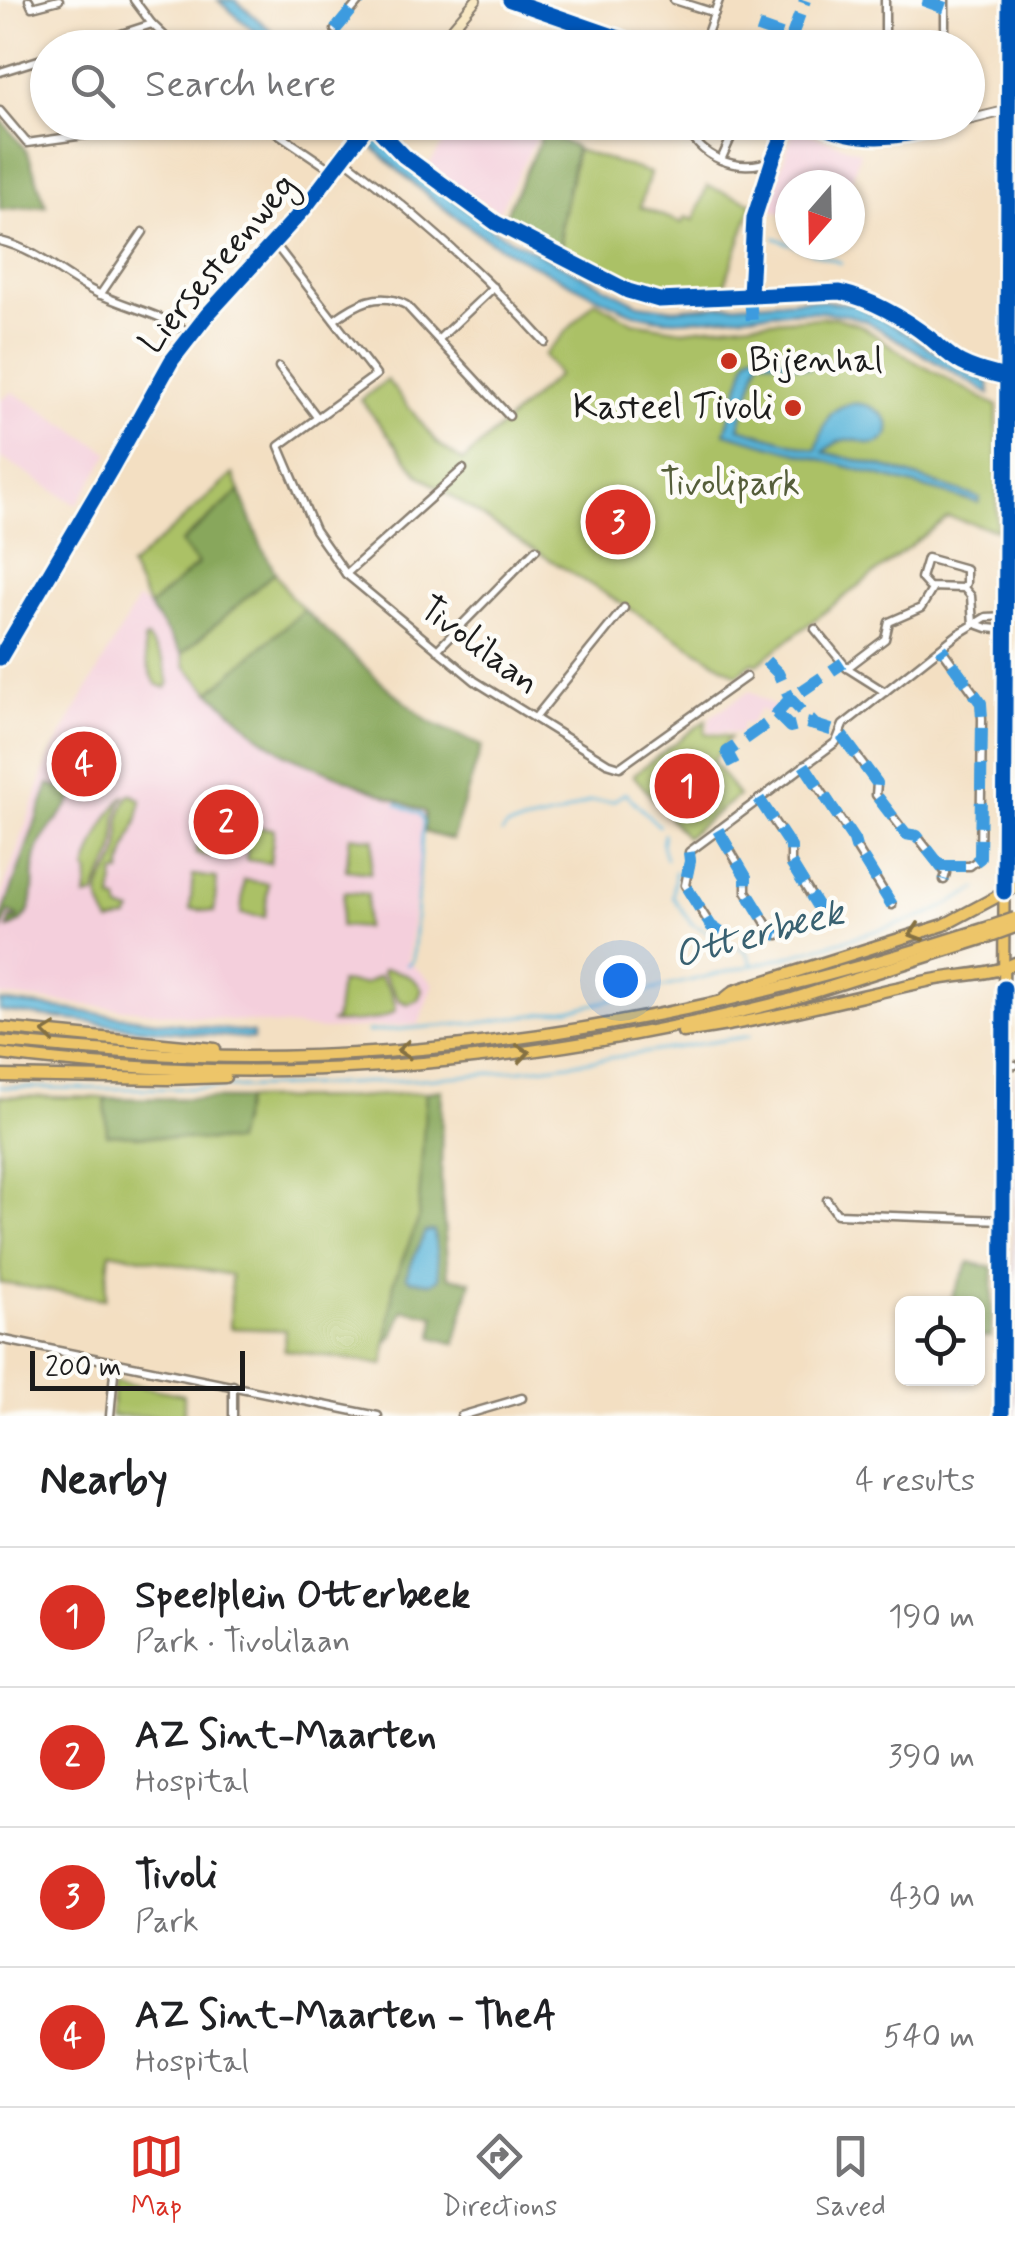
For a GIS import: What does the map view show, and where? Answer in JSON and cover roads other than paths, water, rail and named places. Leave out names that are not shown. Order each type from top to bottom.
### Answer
[{"type":"highway","points":[[719,1003],[734,992],[944,924],[1010,889]]},
{"type":"highway","points":[[0,1054],[127,1066],[250,1071],[438,1063],[540,1051],[657,1031],[789,1000],[984,933],[1015,918]]},
{"type":"highway","points":[[0,1042],[146,1054],[250,1057],[502,1042],[719,1003],[1015,927]]},
{"type":"highway","points":[[657,1031],[672,1034],[770,1018],[945,976],[984,974],[1009,965]]},
{"type":"highway","points":[[0,1028],[241,1051],[250,1057]]},
{"type":"highway","points":[[0,1076],[168,1078],[233,1076],[250,1071]]},
{"type":"main road","points":[[450,30],[476,0]]},
{"type":"main road","points":[[1002,1416],[1010,889],[1009,0]]},
{"type":"main road","name":"Liersesteenweg","points":[[0,658],[162,376],[191,334],[275,244],[357,140]]},
{"type":"street","points":[[30,0],[32,7],[59,0]]},
{"type":"street","points":[[134,0],[158,30]]},
{"type":"street","points":[[336,30],[360,0]]},
{"type":"street","points":[[510,0],[601,30]]},
{"type":"street","points":[[674,0],[715,13]]},
{"type":"street","points":[[709,30],[719,0]]},
{"type":"street","points":[[884,30],[885,0]]},
{"type":"street","points":[[945,0],[945,30]]},
{"type":"street","points":[[134,30],[152,24]]},
{"type":"street","points":[[0,72],[30,63]]},
{"type":"street","points":[[0,110],[27,143],[49,140]]},
{"type":"street","points":[[985,116],[1009,110]]},
{"type":"street","points":[[287,140],[333,171]]},
{"type":"street","points":[[694,140],[722,160],[749,166],[773,159]]},
{"type":"street","points":[[722,160],[730,140]]},
{"type":"street","points":[[753,236],[754,218],[781,140]]},
{"type":"street","points":[[342,158],[494,287],[546,342]]},
{"type":"street","points":[[100,295],[144,232]]},
{"type":"street","points":[[0,242],[28,250],[100,295],[158,316],[191,334]]},
{"type":"street","name":"Tivolilaan","points":[[275,244],[376,375],[280,446],[315,530],[346,574],[475,681],[607,763],[620,767],[746,677]]},
{"type":"street","points":[[440,339],[494,287]]},
{"type":"street","points":[[334,320],[360,302],[384,298],[406,304],[509,416]]},
{"type":"street","points":[[279,367],[316,417]]},
{"type":"street","points":[[346,574],[463,470]]},
{"type":"street","points":[[436,650],[536,549]]},
{"type":"street","points":[[964,588],[966,568],[927,558],[921,578],[929,588],[964,588],[971,596],[975,624]]},
{"type":"street","points":[[847,668],[885,639],[889,622],[922,608],[933,588]]},
{"type":"street","points":[[535,718],[624,608]]},
{"type":"street","points":[[721,933],[710,926],[684,885],[689,852],[836,742],[842,729],[941,648],[986,616],[1007,616]]},
{"type":"street","points":[[975,624],[1007,630]]},
{"type":"street","points":[[815,629],[847,668],[885,692]]},
{"type":"street","points":[[940,866],[970,866],[980,858],[982,736],[981,703],[941,648]]},
{"type":"street","points":[[842,729],[877,783],[876,794],[906,834],[917,836],[946,873],[944,880]]},
{"type":"street","points":[[804,766],[892,905]]},
{"type":"street","points":[[759,800],[791,847],[791,864],[826,920]]},
{"type":"street","points":[[718,830],[746,876],[746,892],[772,933],[778,934]]},
{"type":"street","points":[[827,1200],[837,1214],[1003,1220]]},
{"type":"street","points":[[0,1338],[378,1416]]},
{"type":"street","points":[[110,1416],[115,1362]]},
{"type":"street","points":[[233,1385],[233,1416]]},
{"type":"street","points":[[461,1416],[522,1398]]},
{"type":"water","points":[[218,0],[235,0],[271,30],[252,30]]},
{"type":"water","points":[[366,140],[379,140],[493,230],[639,304],[674,309],[808,299],[853,304],[989,382],[990,394],[864,320],[843,315],[796,312],[675,320],[624,309],[482,236]]},
{"type":"water","points":[[758,352],[807,364],[819,355],[822,362],[808,368],[760,358],[739,428],[816,450],[831,414],[842,406],[866,405],[889,425],[882,441],[870,444],[843,440],[824,452],[892,469],[980,498],[979,503],[725,433],[748,357]]},
{"type":"water","points":[[0,1001],[253,1033],[253,1039],[0,1011]]},
{"type":"water","points":[[434,1231],[439,1278],[431,1283],[410,1280],[406,1276],[425,1232]]},
{"type":"waterway","points":[[833,260],[841,263]]},
{"type":"waterway","points":[[502,833],[507,827],[559,815],[590,801],[613,801],[625,793],[659,826]]},
{"type":"waterway","points":[[397,804],[420,814],[423,821],[413,960],[407,965]]},
{"type":"waterway","points":[[664,834],[666,859]]},
{"type":"waterway","points":[[675,871],[673,897],[692,924],[747,952],[752,964]]},
{"type":"waterway","name":"Otterbeek","points":[[368,1032],[486,1022],[579,1008],[786,957],[896,925],[931,914],[977,889]]},
{"type":"waterway","points":[[0,1087],[236,1088],[413,1080],[542,1068],[750,1036]]},
{"type":"place","name":"Bijenhal","points":[[729,361]]},
{"type":"place","name":"Kasteel Tivoli","points":[[793,408]]},
{"type":"place","name":"Tivoli","points":[[618,522]]},
{"type":"place","name":"AZ Sint-Maarten - TheA","points":[[84,764]]},
{"type":"place","name":"Speelplein Otterbeek","points":[[687,786]]},
{"type":"place","name":"AZ Sint-Maarten","points":[[226,822]]},
{"type":"park label","name":"Tivolipark","points":[[730,484]]}]
